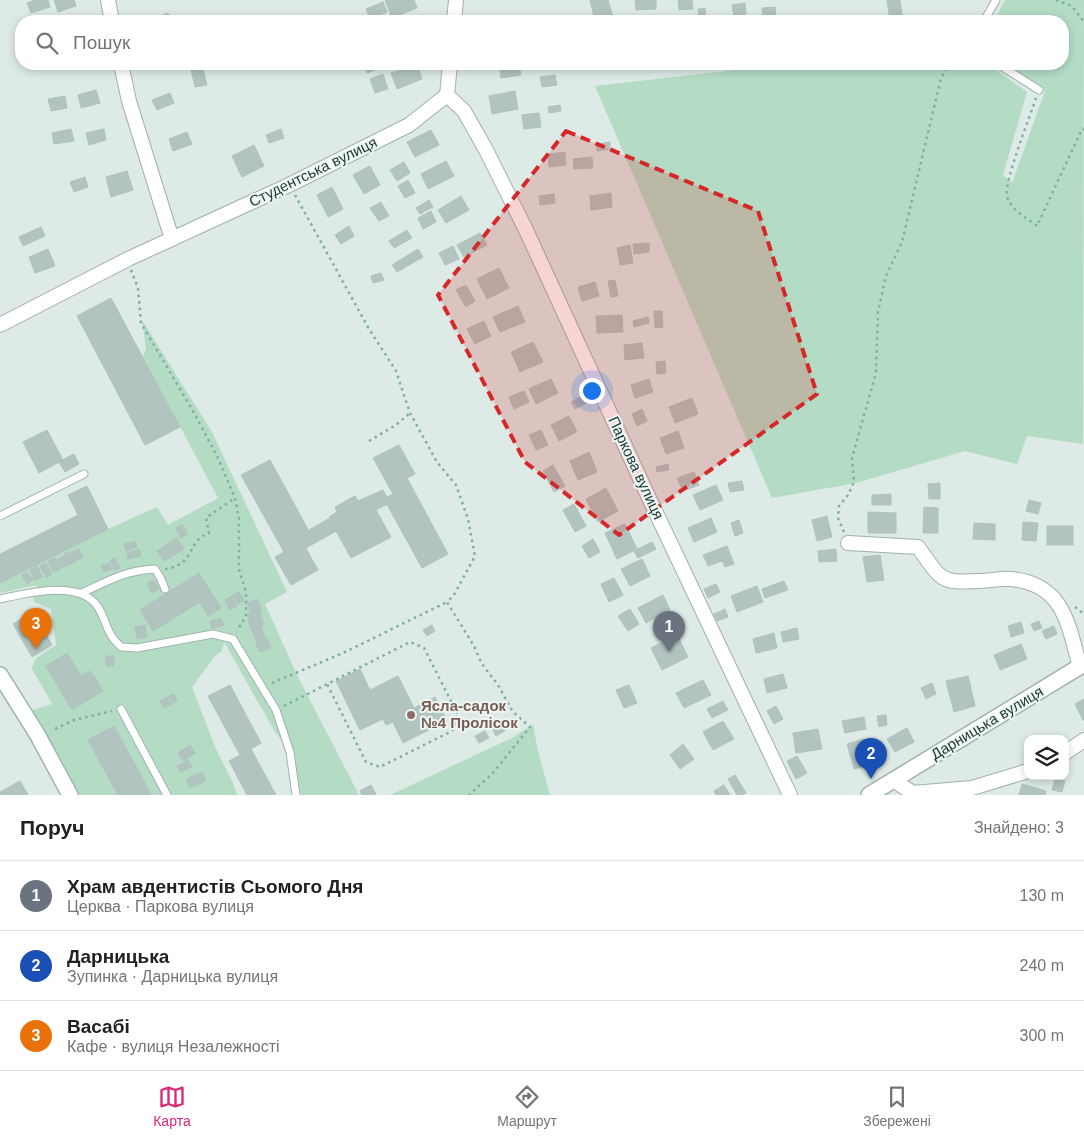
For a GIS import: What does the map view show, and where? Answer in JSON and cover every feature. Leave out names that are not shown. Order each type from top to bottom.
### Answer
[{"type":"street","points":[[108,0],[111,15]]},
{"type":"street","points":[[455,15],[456,0]]},
{"type":"street","points":[[122,70],[129,101],[172,238]]},
{"type":"street","points":[[447,95],[449,70]]},
{"type":"street","name":"Студентська вулиця","points":[[0,325],[172,238],[289,185],[409,125],[447,95]]},
{"type":"street","name":"Паркова вулиця","points":[[447,95],[464,111],[526,230],[790,795]]},
{"type":"street","name":"Дарницька вулиця","points":[[848,543],[918,548],[940,576],[952,581],[1008,578],[1030,582],[1048,592],[1058,602],[1068,621],[1082,665],[869,795]]},
{"type":"street","points":[[0,675],[37,734],[70,795]]},
{"type":"street","points":[[1069,750],[1084,740]]},
{"type":"street","points":[[893,780],[913,792],[972,788],[1024,772]]},
{"type":"lane","points":[[987,15],[996,0]]},
{"type":"lane","points":[[1007,70],[1039,90]]},
{"type":"lane","points":[[0,516],[84,474]]},
{"type":"lane","points":[[82,593],[116,577],[138,570],[155,569],[165,589]]},
{"type":"lane","points":[[0,599],[25,593],[62,590],[82,593],[98,606],[111,637],[121,647],[137,648],[213,634],[232,639],[276,710],[290,752],[296,795]]},
{"type":"lane","points":[[121,709],[167,795]]},
{"type":"path","points":[[1056,0],[1072,6],[1084,22]]},
{"type":"path","points":[[848,543],[838,518],[839,506],[848,495],[854,482],[852,458],[876,373],[878,312],[886,276],[902,242],[941,78],[946,70]]},
{"type":"path","points":[[1039,90],[1008,182],[1007,197],[1015,210],[1037,226],[1082,129],[1084,130]]},
{"type":"path","points":[[263,688],[342,653],[447,602],[454,595],[475,556],[468,519],[456,485],[437,462],[410,413],[396,371],[369,329],[289,185]]},
{"type":"path","points":[[128,260],[138,288],[141,323],[193,411],[217,456],[235,498],[239,518],[239,569],[246,592],[246,616],[232,639]]},
{"type":"path","points":[[369,442],[410,413]]},
{"type":"path","points":[[155,569],[168,569],[178,566],[189,557],[193,545],[201,536],[209,533],[206,518],[235,498]]},
{"type":"path","points":[[447,602],[474,646],[482,664],[498,686],[513,712],[530,727],[498,767],[470,795]]},
{"type":"path","points":[[276,710],[327,684],[410,642],[424,648],[459,717],[452,731],[380,767],[366,762],[327,684]]},
{"type":"path","points":[[55,729],[74,720],[121,709]]},
{"type":"highlighted area","points":[[566,131],[758,211],[817,394],[619,535],[525,462],[438,295]]},
{"type":"green space","points":[[1005,0],[1084,0],[1083,444],[1027,436],[1017,464],[965,451],[856,483],[772,498],[595,86],[735,70],[996,70],[1027,92],[1003,175],[1012,183],[1045,91],[1015,70],[1069,70],[1069,15],[997,15]]},
{"type":"green space","points":[[142,320],[212,432],[287,592],[265,604],[298,677],[359,795],[301,795],[295,769],[286,747],[275,732],[224,642],[222,651],[215,656],[192,687],[216,749],[237,795],[78,795],[32,710],[52,704],[32,669],[37,658],[56,645],[51,609],[34,602],[33,598],[37,585],[0,593],[0,583],[108,529],[157,507],[168,525],[218,498],[143,357],[146,348]]},
{"type":"green space","points":[[533,724],[550,795],[390,795],[514,737]]},
{"type":"building","points":[[35,0],[48,0],[50,7],[31,13],[27,3]]},
{"type":"building","points":[[54,0],[74,0],[76,6],[58,12]]},
{"type":"building","points":[[385,0],[414,0],[417,8],[400,15],[391,15]]},
{"type":"building","points":[[590,0],[608,0],[612,15],[594,15]]},
{"type":"building","points":[[635,0],[656,0],[656,9],[636,10]]},
{"type":"building","points":[[678,0],[692,0],[693,9],[679,10]]},
{"type":"building","points":[[887,0],[900,0],[902,15],[889,15]]},
{"type":"building","points":[[383,2],[387,12],[380,15],[368,15],[366,9]]},
{"type":"building","points":[[745,3],[746,14],[734,15],[732,5]]},
{"type":"building","points":[[775,7],[776,15],[763,15],[762,8]]},
{"type":"building","points":[[705,8],[706,15],[699,15],[698,9]]},
{"type":"building","points":[[191,70],[203,70],[207,85],[195,87]]},
{"type":"building","points":[[400,70],[419,70],[422,79],[397,89],[391,73]]},
{"type":"building","points":[[500,70],[520,70],[521,75],[501,78]]},
{"type":"building","points":[[383,74],[388,89],[375,93],[370,79]]},
{"type":"building","points":[[555,75],[557,85],[542,87],[540,77]]},
{"type":"building","points":[[96,90],[100,103],[81,108],[78,95]]},
{"type":"building","points":[[515,91],[518,109],[492,114],[489,96]]},
{"type":"building","points":[[170,93],[174,103],[157,110],[152,100]]},
{"type":"building","points":[[65,96],[67,108],[51,111],[48,99]]},
{"type":"building","points":[[560,105],[561,111],[549,113],[548,107]]},
{"type":"building","points":[[539,113],[541,127],[524,129],[522,115]]},
{"type":"building","points":[[71,129],[74,141],[54,144],[52,133]]},
{"type":"building","points":[[104,129],[106,140],[89,145],[86,133]]},
{"type":"building","points":[[281,129],[284,138],[269,143],[266,135]]},
{"type":"building","points":[[431,130],[439,145],[415,157],[407,142]]},
{"type":"building","points":[[187,132],[192,144],[173,151],[169,139]]},
{"type":"building","points":[[610,142],[610,149],[597,151],[597,144]]},
{"type":"building","points":[[254,145],[264,166],[242,177],[232,156]]},
{"type":"building","points":[[565,152],[566,165],[549,167],[548,154]]},
{"type":"building","points":[[592,157],[593,168],[574,169],[573,159]]},
{"type":"building","points":[[446,161],[454,176],[428,189],[421,174]]},
{"type":"building","points":[[404,162],[410,173],[397,181],[390,170]]},
{"type":"building","points":[[370,166],[380,185],[364,194],[353,175]]},
{"type":"building","points":[[127,171],[133,190],[111,197],[106,177]]},
{"type":"building","points":[[85,177],[88,187],[74,192],[70,182]]},
{"type":"building","points":[[408,180],[415,193],[405,198],[398,186]]},
{"type":"building","points":[[332,187],[343,209],[328,217],[317,195]]},
{"type":"building","points":[[611,193],[612,207],[591,210],[590,196]]},
{"type":"building","points":[[554,194],[555,203],[540,205],[539,196]]},
{"type":"building","points":[[461,196],[469,210],[446,223],[438,210]]},
{"type":"building","points":[[429,200],[433,207],[420,214],[416,208]]},
{"type":"building","points":[[381,202],[389,216],[379,221],[370,208]]},
{"type":"building","points":[[431,211],[436,222],[423,229],[418,218]]},
{"type":"building","points":[[349,226],[354,236],[341,244],[335,235]]},
{"type":"building","points":[[41,227],[45,236],[23,246],[19,237]]},
{"type":"building","points":[[407,230],[412,238],[394,248],[389,241]]},
{"type":"building","points":[[480,233],[487,245],[464,257],[457,245]]},
{"type":"building","points":[[649,243],[649,252],[634,254],[633,244]]},
{"type":"building","points":[[630,245],[633,263],[620,265],[617,248]]},
{"type":"building","points":[[453,246],[459,259],[445,265],[439,253]]},
{"type":"building","points":[[48,249],[55,266],[35,273],[29,257]]},
{"type":"building","points":[[418,249],[423,257],[397,272],[392,265]]},
{"type":"building","points":[[499,268],[509,288],[487,299],[477,279]]},
{"type":"building","points":[[381,273],[384,280],[373,283],[371,276]]},
{"type":"building","points":[[615,280],[618,296],[611,297],[608,281]]},
{"type":"building","points":[[595,282],[599,296],[582,301],[578,287]]},
{"type":"building","points":[[466,285],[475,301],[466,307],[456,290]]},
{"type":"building","points":[[111,298],[180,427],[145,445],[77,316]]},
{"type":"building","points":[[518,306],[525,322],[500,332],[493,317]]},
{"type":"building","points":[[654,311],[662,311],[663,327],[655,328]]},
{"type":"building","points":[[622,315],[623,332],[597,333],[596,316]]},
{"type":"building","points":[[648,317],[649,323],[634,327],[633,321]]},
{"type":"building","points":[[484,321],[491,336],[475,344],[467,329]]},
{"type":"building","points":[[533,342],[543,362],[520,372],[511,352]]},
{"type":"building","points":[[642,343],[644,358],[625,360],[624,345]]},
{"type":"building","points":[[665,361],[666,373],[657,374],[656,362]]},
{"type":"building","points":[[551,379],[558,393],[536,404],[529,389]]},
{"type":"building","points":[[649,379],[653,392],[635,398],[631,385]]},
{"type":"building","points":[[524,391],[529,402],[514,409],[509,397]]},
{"type":"building","points":[[588,393],[592,400],[575,409],[571,402]]},
{"type":"building","points":[[692,398],[698,414],[675,423],[669,407]]},
{"type":"building","points":[[642,409],[647,421],[637,426],[632,414]]},
{"type":"building","points":[[569,416],[577,432],[559,441],[551,425]]},
{"type":"building","points":[[47,430],[63,460],[39,473],[23,442]]},
{"type":"building","points":[[541,430],[548,445],[536,450],[529,435]]},
{"type":"building","points":[[678,431],[684,448],[666,454],[660,438]]},
{"type":"building","points":[[399,445],[415,474],[407,478],[448,554],[422,568],[384,499],[393,494],[373,458]]},
{"type":"building","points":[[589,452],[597,472],[578,480],[570,461]]},
{"type":"building","points":[[74,454],[79,464],[65,472],[59,462]]},
{"type":"building","points":[[270,460],[310,533],[300,538],[318,570],[291,585],[275,557],[284,552],[241,475]]},
{"type":"building","points":[[668,464],[669,470],[657,472],[656,467]]},
{"type":"building","points":[[553,465],[565,486],[554,492],[543,471]]},
{"type":"building","points":[[694,472],[699,485],[683,491],[677,478]]},
{"type":"building","points":[[742,481],[744,490],[730,492],[728,483]]},
{"type":"building","points":[[940,483],[940,499],[929,499],[928,484]]},
{"type":"building","points":[[716,485],[723,500],[700,510],[693,495]]},
{"type":"building","points":[[87,486],[108,529],[0,583],[0,554],[78,515],[68,495]]},
{"type":"building","points":[[606,488],[618,511],[598,522],[586,499]]},
{"type":"building","points":[[383,490],[387,498],[384,499],[387,504],[376,510],[391,537],[351,558],[336,531],[306,548],[300,538],[310,533],[309,530],[337,512],[335,507],[355,496],[358,501]]},
{"type":"building","points":[[891,494],[891,505],[872,505],[872,495]]},
{"type":"building","points":[[1029,500],[1041,503],[1038,514],[1026,511]]},
{"type":"building","points":[[574,504],[586,526],[575,532],[563,510]]},
{"type":"building","points":[[924,507],[938,508],[938,533],[923,533]]},
{"type":"building","points":[[868,512],[896,513],[896,533],[868,533]]},
{"type":"building","points":[[827,516],[832,537],[817,541],[812,520]]},
{"type":"building","points":[[711,518],[717,532],[694,542],[688,528]]},
{"type":"building","points":[[739,520],[743,533],[735,536],[731,523]]},
{"type":"building","points":[[1023,522],[1038,523],[1036,541],[1022,540]]},
{"type":"building","points":[[974,523],[995,524],[995,540],[973,539]]},
{"type":"building","points":[[182,524],[188,534],[181,538],[176,528]]},
{"type":"building","points":[[625,524],[637,549],[617,559],[605,533]]},
{"type":"building","points":[[1047,526],[1073,526],[1073,545],[1047,545]]},
{"type":"building","points":[[177,538],[184,549],[164,561],[157,551]]},
{"type":"building","points":[[593,539],[600,552],[589,558],[582,546]]},
{"type":"building","points":[[135,541],[137,547],[126,551],[124,544]]},
{"type":"building","points":[[652,542],[656,549],[638,558],[634,551]]},
{"type":"building","points":[[727,546],[734,564],[725,567],[722,561],[708,566],[703,555]]},
{"type":"building","points":[[79,549],[83,558],[76,561],[72,552]]},
{"type":"building","points":[[139,549],[141,556],[128,559],[127,553]]},
{"type":"building","points":[[836,549],[837,561],[819,562],[818,551]]},
{"type":"building","points":[[70,552],[75,562],[69,565],[64,554]]},
{"type":"building","points":[[880,555],[884,580],[867,582],[863,557]]},
{"type":"building","points":[[64,556],[68,565],[62,568],[58,559]]},
{"type":"building","points":[[55,558],[61,569],[54,572],[48,561]]},
{"type":"building","points":[[115,558],[120,568],[114,570],[110,560]]},
{"type":"building","points":[[642,559],[650,576],[630,586],[621,569]]},
{"type":"building","points":[[46,563],[52,574],[46,577],[40,566]]},
{"type":"building","points":[[109,563],[112,569],[104,572],[101,566]]},
{"type":"building","points":[[37,566],[42,577],[35,581],[30,570]]},
{"type":"building","points":[[27,572],[33,580],[27,584],[22,575]]},
{"type":"building","points":[[199,573],[221,608],[208,616],[200,602],[153,631],[140,610]]},
{"type":"building","points":[[614,578],[623,595],[609,602],[601,584]]},
{"type":"building","points":[[154,580],[159,589],[152,593],[147,583]]},
{"type":"building","points":[[784,581],[788,590],[765,598],[762,589]]},
{"type":"building","points":[[716,584],[720,592],[708,598],[704,589]]},
{"type":"building","points":[[757,586],[763,602],[737,612],[731,596]]},
{"type":"building","points":[[239,592],[244,600],[238,604],[233,595]]},
{"type":"building","points":[[663,595],[670,610],[646,623],[638,608]]},
{"type":"building","points":[[232,596],[237,606],[230,610],[225,600]]},
{"type":"building","points":[[257,599],[261,609],[251,613],[247,603]]},
{"type":"building","points":[[259,609],[262,616],[250,621],[248,614]]},
{"type":"building","points":[[630,609],[639,624],[628,631],[618,616]]},
{"type":"building","points":[[725,609],[728,617],[717,621],[714,614]]},
{"type":"building","points":[[33,612],[52,645],[32,657],[13,624]]},
{"type":"building","points":[[260,617],[264,625],[252,630],[248,621]]},
{"type":"building","points":[[221,618],[224,625],[212,629],[210,621]]},
{"type":"building","points":[[1039,621],[1042,628],[1034,631],[1031,624]]},
{"type":"building","points":[[1021,622],[1024,633],[1011,637],[1008,626]]},
{"type":"building","points":[[145,625],[147,637],[137,639],[135,627]]},
{"type":"building","points":[[432,625],[435,631],[427,636],[423,630]]},
{"type":"building","points":[[1054,626],[1057,634],[1046,639],[1042,631]]},
{"type":"building","points":[[261,627],[263,633],[255,637],[252,630]]},
{"type":"building","points":[[797,628],[799,639],[783,642],[781,632]]},
{"type":"building","points":[[263,633],[266,640],[257,644],[255,637]]},
{"type":"building","points":[[774,633],[777,648],[756,653],[753,639]]},
{"type":"building","points":[[677,635],[688,657],[662,670],[651,648]]},
{"type":"building","points":[[267,639],[271,648],[260,652],[256,644]]},
{"type":"building","points":[[1021,644],[1027,659],[1000,670],[994,655]]},
{"type":"building","points":[[67,653],[81,676],[91,671],[103,691],[72,710],[46,666]]},
{"type":"building","points":[[106,656],[114,656],[114,666],[106,666]]},
{"type":"building","points":[[360,669],[370,690],[398,676],[414,708],[435,697],[447,721],[403,743],[393,722],[386,725],[383,719],[360,730],[336,681]]},
{"type":"building","points":[[783,674],[787,688],[767,693],[764,679]]},
{"type":"building","points":[[968,676],[975,706],[954,712],[946,681]]},
{"type":"building","points":[[703,680],[711,695],[684,708],[676,693]]},
{"type":"building","points":[[932,683],[936,694],[926,699],[921,688]]},
{"type":"building","points":[[230,685],[261,743],[251,749],[276,795],[247,795],[229,761],[240,755],[208,696]]},
{"type":"building","points":[[629,685],[637,703],[624,708],[616,690]]},
{"type":"building","points":[[174,694],[177,701],[164,708],[160,701]]},
{"type":"building","points":[[1084,699],[1084,720],[1083,720],[1075,704]]},
{"type":"building","points":[[723,701],[728,710],[712,718],[707,709]]},
{"type":"building","points":[[776,706],[783,719],[774,724],[767,711]]},
{"type":"building","points":[[886,715],[887,725],[879,727],[877,716]]},
{"type":"building","points":[[864,717],[866,729],[845,733],[842,721]]},
{"type":"building","points":[[501,721],[506,730],[496,736],[491,726]]},
{"type":"building","points":[[723,721],[734,739],[713,750],[703,732]]},
{"type":"building","points":[[114,726],[151,794],[118,795],[88,740]]},
{"type":"building","points":[[907,728],[914,742],[895,752],[887,739]]},
{"type":"building","points":[[818,729],[822,749],[796,753],[793,733]]},
{"type":"building","points":[[485,731],[489,738],[479,743],[475,736]]},
{"type":"building","points":[[864,739],[871,764],[854,769],[847,744]]},
{"type":"building","points":[[683,744],[694,759],[680,769],[670,755]]},
{"type":"building","points":[[190,745],[195,753],[183,761],[178,753]]},
{"type":"building","points":[[797,756],[807,773],[796,779],[787,761]]},
{"type":"building","points":[[188,760],[192,767],[181,772],[177,766]]},
{"type":"building","points":[[202,772],[206,781],[190,788],[186,779]]},
{"type":"building","points":[[735,775],[746,793],[742,795],[737,795],[728,779]]},
{"type":"building","points":[[1055,780],[1065,781],[1062,792],[1052,790]]},
{"type":"building","points":[[20,781],[28,795],[0,795],[0,792]]},
{"type":"building","points":[[1022,784],[1046,791],[1045,795],[1019,795]]},
{"type":"building","points":[[371,785],[376,794],[362,795],[360,791]]},
{"type":"building","points":[[724,785],[730,795],[716,795],[714,791]]},
{"type":"place","name":"Васабі","points":[[36,649]]},
{"type":"place","name":"Храм авдентистів Сьомого Дня","points":[[669,652]]},
{"type":"place","name":"Ясла-садок №4 Пролісок","points":[[411,715]]},
{"type":"place","name":"Дарницька","points":[[871,779]]}]
